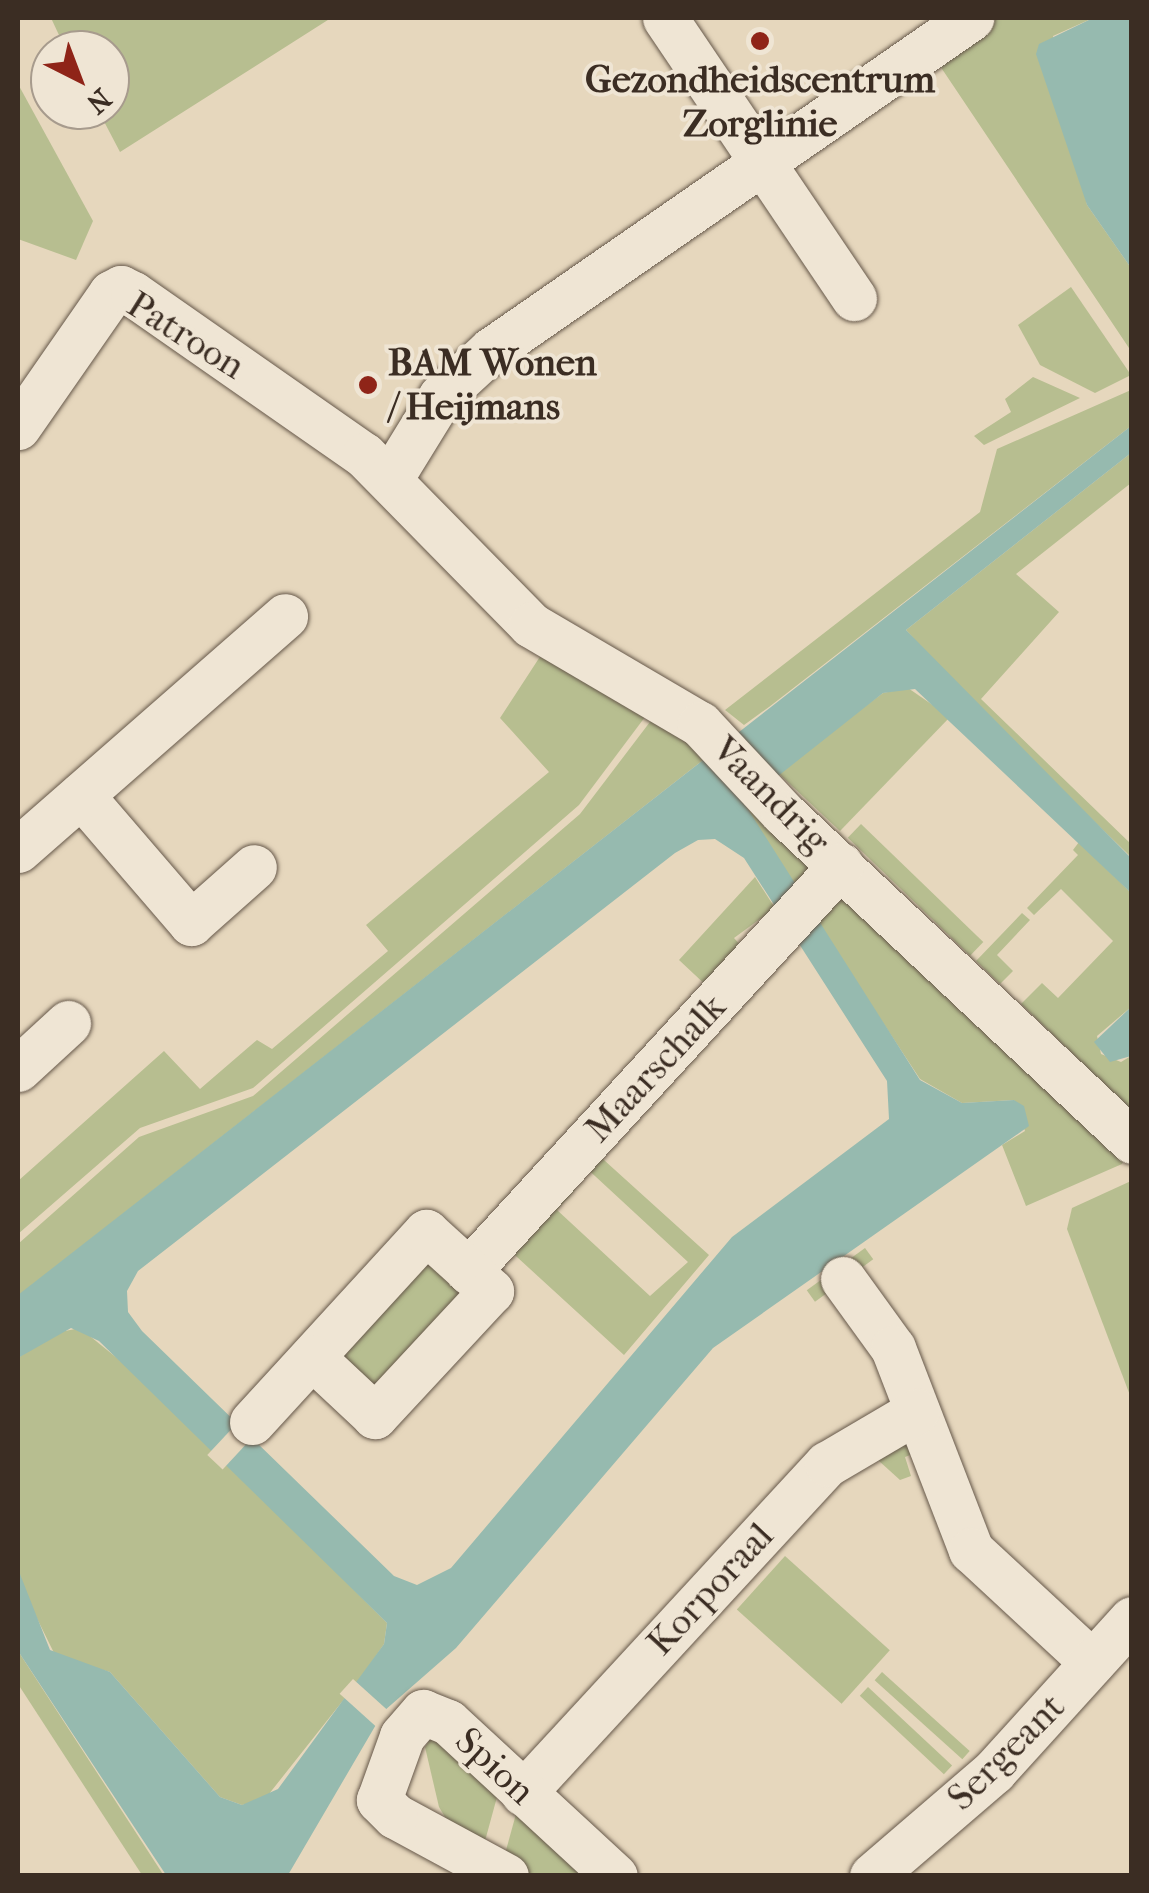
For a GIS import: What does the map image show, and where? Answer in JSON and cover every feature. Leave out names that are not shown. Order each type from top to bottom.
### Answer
[{"type":"street","points":[[665,18],[854,298]]},
{"type":"street","points":[[390,479],[440,396],[471,366],[971,18]]},
{"type":"street","name":"Patroon","points":[[18,427],[102,306],[121,288],[364,455],[390,479]]},
{"type":"street","name":"Vaandrig","points":[[390,479],[532,625],[707,730],[832,874],[1132,1141]]},
{"type":"street","points":[[18,850],[284,616]]},
{"type":"street","points":[[81,795],[191,923],[254,867]]},
{"type":"street","name":"Maarschalk","points":[[468,1271],[832,874]]},
{"type":"street","points":[[18,1069],[68,1023]]},
{"type":"street","points":[[252,1422],[426,1232],[490,1291],[375,1416],[312,1357]]},
{"type":"street","points":[[843,1279],[893,1348],[971,1550],[1092,1662]]},
{"type":"street","name":"Korporaal","points":[[524,1793],[827,1464],[918,1412]]},
{"type":"street","name":"Sergeant","points":[[872,1876],[994,1771],[1132,1620]]},
{"type":"street","name":"Spion","points":[[483,1870],[394,1816],[378,1800],[380,1782],[413,1718],[436,1712],[615,1876]]},
{"type":"green space","points":[[51,18],[331,18],[120,152],[108,130],[130,130],[130,30],[57,30]]},
{"type":"green space","points":[[991,18],[1093,18],[1053,36],[1087,205],[1131,268],[1131,351],[934,57]]},
{"type":"green space","points":[[18,84],[30,106],[30,130],[43,130],[93,221],[76,260],[18,239]]},
{"type":"green space","points":[[1071,287],[1131,375],[1095,393],[1040,365],[1018,325]]},
{"type":"green space","points":[[1033,377],[1080,398],[984,445],[974,436],[1011,412],[1005,399]]},
{"type":"green space","points":[[1131,390],[1131,426],[744,725],[725,710],[980,512],[997,449]]},
{"type":"green space","points":[[1131,453],[1131,483],[1016,574],[1059,612],[981,699],[1131,844],[1131,857],[975,706],[906,630]]},
{"type":"green space","points":[[545,649],[651,709],[579,805],[253,1088],[140,1128],[18,1234],[18,1181],[164,1051],[200,1089],[257,1040],[272,1049],[388,951],[366,925],[549,772],[500,718]]},
{"type":"green space","points":[[908,688],[950,717],[840,831],[777,772],[883,693]]},
{"type":"green space","points":[[656,714],[707,757],[18,1296],[18,1244],[139,1137],[253,1096],[580,814]]},
{"type":"green space","points":[[743,803],[815,860],[794,888],[747,814]]},
{"type":"green space","points":[[861,824],[983,942],[970,956],[848,838]]},
{"type":"green space","points":[[1079,842],[1131,893],[1131,1007],[1097,1036],[1101,1054],[1121,1062],[1131,1056],[1131,1110],[1021,1004],[1042,983],[1058,998],[1113,941],[1061,889],[1034,915],[1027,908],[1078,855],[1073,850]]},
{"type":"green space","points":[[755,877],[775,908],[734,938],[742,947],[710,989],[679,960]]},
{"type":"green space","points":[[840,889],[1124,1159],[1122,1164],[1026,1206],[1002,1145],[1025,1131],[1014,1100],[962,1103],[920,1079],[822,930],[817,917]]},
{"type":"green space","points":[[1022,913],[1030,920],[997,955],[1013,971],[1000,984],[976,961]]},
{"type":"green space","points":[[594,1151],[709,1255],[624,1355],[506,1247],[566,1181],[575,1190],[557,1210],[650,1296],[688,1262],[582,1164]]},
{"type":"green space","points":[[1131,1181],[1131,1398],[1067,1229],[1072,1208]]},
{"type":"green space","points":[[865,1248],[873,1259],[815,1302],[807,1290]]},
{"type":"green space","points":[[423,1261],[455,1280],[462,1296],[378,1389],[339,1354]]},
{"type":"green space","points":[[80,1328],[139,1376],[387,1623],[384,1644],[360,1679],[265,1799],[242,1805],[220,1797],[110,1672],[56,1657],[24,1592],[18,1569],[18,1358],[55,1333]]},
{"type":"green space","points":[[900,1437],[918,1452],[905,1457],[911,1476],[900,1480],[868,1451]]},
{"type":"green space","points":[[785,1556],[890,1650],[842,1704],[737,1610]]},
{"type":"green space","points":[[18,1651],[164,1876],[143,1876],[18,1684]]},
{"type":"green space","points":[[882,1672],[970,1751],[962,1759],[875,1680]]},
{"type":"green space","points":[[868,1687],[952,1765],[944,1774],[860,1696]]},
{"type":"green space","points":[[434,1733],[497,1797],[485,1841],[448,1822],[439,1807],[425,1747]]},
{"type":"green space","points":[[516,1814],[600,1875],[528,1875],[505,1854]]},
{"type":"water","points":[[1093,18],[1131,18],[1131,268],[1087,205],[1036,54],[1039,44]]},
{"type":"water","points":[[1131,426],[1131,453],[906,630],[1131,858],[1131,893],[915,689],[883,693],[744,803],[920,1080],[962,1103],[1014,1100],[1024,1106],[1029,1126],[713,1348],[456,1648],[384,1711],[288,1875],[166,1875],[18,1651],[18,1569],[50,1650],[110,1672],[220,1797],[242,1805],[278,1789],[384,1644],[387,1623],[99,1341],[71,1328],[18,1358],[18,1295]],"holes":[[[715,839],[744,858],[887,1081],[889,1119],[732,1237],[451,1568],[417,1585],[394,1576],[142,1331],[128,1312],[127,1291],[138,1271],[675,853],[698,840]]]},
{"type":"water","points":[[1131,1007],[1131,1056],[1110,1062],[1094,1042]]},
{"type":"pier","points":[[240,1420],[255,1434],[223,1469],[207,1455]]},
{"type":"pier","points":[[353,1679],[390,1712],[377,1727],[340,1694]]},
{"type":"place","name":"Gezondheidscentrum Zorglinie","points":[[760,41]]},
{"type":"place","name":"BAM Wonen / Heijmans","points":[[368,385]]}]
